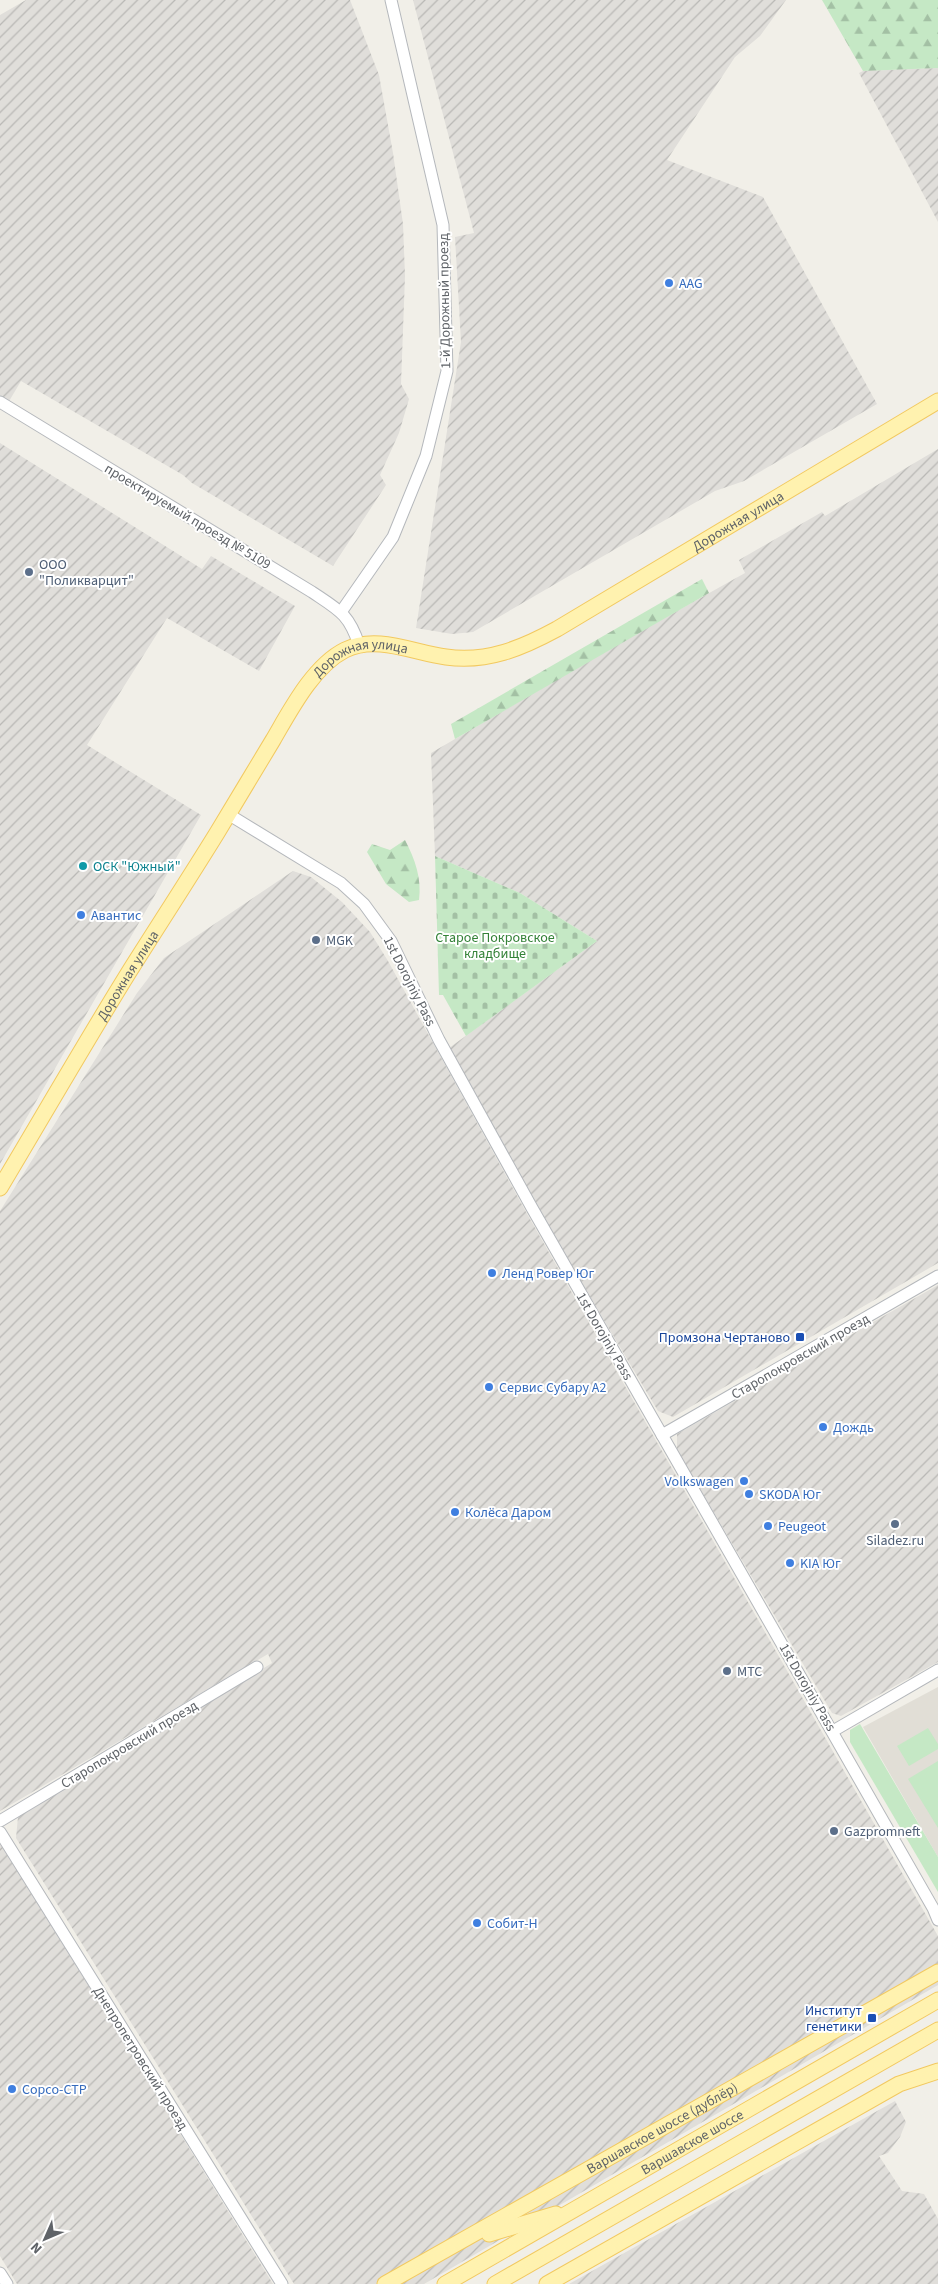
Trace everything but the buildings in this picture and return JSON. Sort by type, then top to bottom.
[{"type":"main road","name":"Дорожная улица","points":[[0,1188],[128,974],[293,707],[316,675],[331,659],[346,650],[375,644],[391,645],[447,658],[497,656],[525,646],[571,621],[938,401]]},
{"type":"main road","name":"Варшавское шоссе (дублёр)","points":[[385,2284],[938,1972]]},
{"type":"main road","name":"Варшавское шоссе","points":[[445,2284],[938,2000]]},
{"type":"main road","name":"Варшавское шоссе","points":[[495,2284],[938,2030]]},
{"type":"main road","points":[[547,2284],[899,2084],[938,2072]]},
{"type":"main road","points":[[462,2242],[581,2206]]},
{"type":"street","name":"1-й Дорожный проезд","points":[[340,612],[394,537],[426,456],[447,371],[443,225],[390,0]]},
{"type":"street","name":"проектируемый проезд № 5109","points":[[0,402],[312,592],[340,612],[353,626],[359,646]]},
{"type":"street","name":"1st Dorojniy Pass","points":[[228,814],[341,883],[364,904],[381,924],[405,966],[439,1040],[532,1208],[936,1910],[938,1920]]},
{"type":"street","name":"Старопокровский проезд","points":[[662,1435],[938,1276]]},
{"type":"street","name":"Старопокровский проезд","points":[[0,1821],[258,1666]]},
{"type":"street","points":[[833,1731],[938,1670]]},
{"type":"street","name":"Днепропетровский проезд","points":[[0,1832],[282,2284]]},
{"type":"street","points":[[921,1982],[938,1968]]},
{"type":"street","points":[[0,2273],[7,2284]]},
{"type":"shaded area","points":[[26,0],[350,0],[379,75],[393,153],[403,224],[405,276],[401,384],[409,399],[399,433],[380,475],[386,485],[333,566],[192,483],[183,475],[21,381],[8,403],[0,398],[0,15]]},
{"type":"shaded area","points":[[413,0],[786,0],[760,36],[735,57],[667,160],[763,197],[877,404],[744,481],[715,491],[473,632],[452,634],[416,628],[461,342],[455,237],[474,233]]},
{"type":"shaded area","points":[[938,68],[938,222],[859,73],[863,71]]},
{"type":"shaded area","points":[[0,443],[202,569],[211,556],[295,606],[259,671],[167,618],[87,745],[201,815],[0,1164]]},
{"type":"shaded area","points":[[938,449],[938,1263],[673,1417],[658,1411],[536,1206],[449,1048],[597,941],[520,893],[435,856],[431,753],[611,648],[745,573],[739,560],[822,512],[825,516]]},
{"type":"shaded area","points":[[293,871],[311,877],[342,902],[370,932],[388,961],[526,1212],[938,1936],[938,1985],[424,2284],[294,2284],[16,1838],[18,1817],[272,1663],[268,1654],[0,1811],[0,1211],[137,993],[164,958]]},
{"type":"shaded area","points":[[938,1285],[938,1662],[841,1716],[832,1713],[677,1450],[677,1434]]},
{"type":"shaded area","points":[[938,1687],[938,1857],[863,1727]]},
{"type":"shaded area","points":[[0,1842],[273,2284],[17,2284],[0,2256]]},
{"type":"shaded area","points":[[895,2101],[906,2122],[900,2137],[888,2153],[879,2156],[902,2191],[924,2194],[938,2219],[938,2284],[569,2284]]},
{"type":"green space","points":[[822,0],[938,0],[938,68],[863,71]]},
{"type":"green space","points":[[702,579],[709,593],[455,739],[451,724]]},
{"type":"green space","points":[[405,840],[415,862],[420,892],[419,900],[409,902],[386,884],[367,852],[372,844],[390,850]]},
{"type":"green space","name":"Старое Покровское кладбище","points":[[435,856],[520,893],[597,941],[466,1036],[443,995],[439,995]]},
{"type":"green space","points":[[860,1724],[938,1857],[938,1892],[850,1742],[850,1730]]},
{"type":"green space","points":[[928,1728],[938,1744],[938,1749],[909,1766],[897,1746]]},
{"type":"green space","points":[[938,1761],[938,1828],[908,1779]]},
{"type":"place","name":"AAG","points":[[669,283]]},
{"type":"place","name":"ООО \"Поликварцит\"","points":[[29,572]]},
{"type":"place","name":"ОСК \"Южный\"","points":[[83,866]]},
{"type":"place","name":"Авантис","points":[[81,915]]},
{"type":"place","name":"MGK","points":[[316,940]]},
{"type":"place","name":"Ленд Ровер Юг","points":[[492,1273]]},
{"type":"place","name":"Промзона Чертаново","points":[[800,1337]]},
{"type":"place","name":"Сервис Субару А2","points":[[489,1387]]},
{"type":"place","name":"Дождь","points":[[823,1427]]},
{"type":"place","name":"Volkswagen","points":[[744,1481]]},
{"type":"place","name":"SKODA Юг","points":[[749,1494]]},
{"type":"place","name":"Колёса Даром","points":[[455,1512]]},
{"type":"place","name":"Siladez.ru","points":[[895,1524]]},
{"type":"place","name":"Peugeot","points":[[768,1526]]},
{"type":"place","name":"KIA Юг","points":[[790,1563]]},
{"type":"place","name":"МТС","points":[[727,1671]]},
{"type":"place","name":"Gazpromneft","points":[[834,1831]]},
{"type":"place","name":"Собит-Н","points":[[477,1923]]},
{"type":"place","name":"Институт генетики","points":[[872,2018]]},
{"type":"place","name":"Сорсо-СТР","points":[[12,2089]]}]
